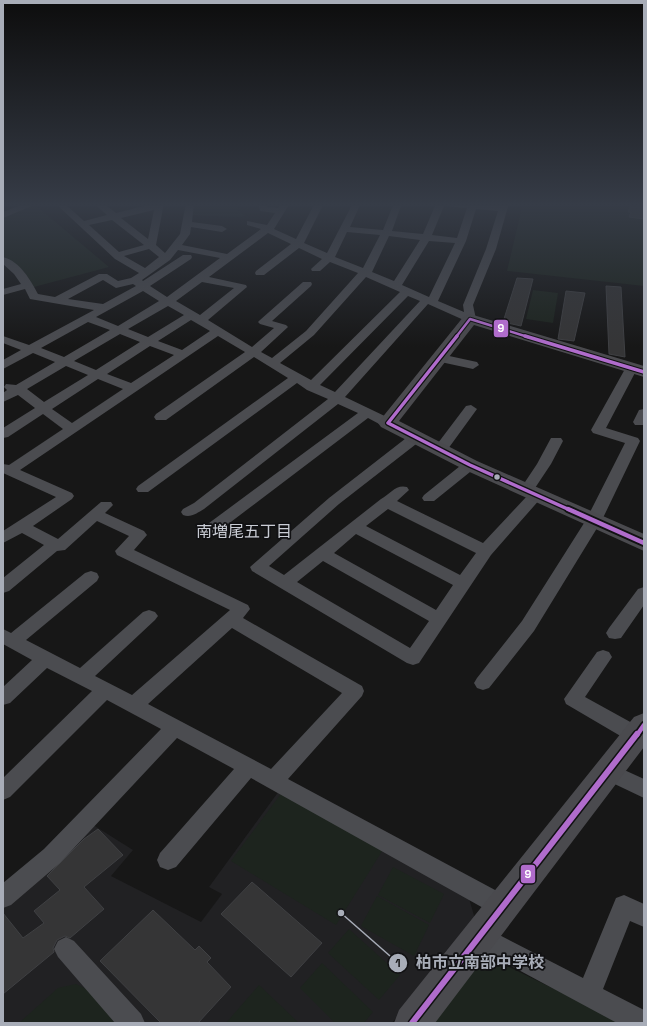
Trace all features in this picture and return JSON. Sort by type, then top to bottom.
[{"type":"street","points":[[112,251],[145,272]]},
{"type":"street","points":[[117,255],[130,251]]},
{"type":"street","points":[[157,251],[166,258]]},
{"type":"street","points":[[138,283],[145,272],[166,258],[172,251]]},
{"type":"street","points":[[194,251],[228,258]]},
{"type":"street","points":[[3,398],[167,301],[237,251]]},
{"type":"street","points":[[260,273],[288,251]]},
{"type":"street","points":[[314,251],[366,272],[470,319],[638,371],[598,430],[633,441],[594,520],[528,626],[483,683]]},
{"type":"street","points":[[316,269],[329,258],[333,251]]},
{"type":"street","points":[[271,364],[289,353],[335,307],[366,272],[377,251]]},
{"type":"street","points":[[311,387],[401,289],[420,251]]},
{"type":"street","points":[[188,512],[198,506],[336,399],[429,301],[456,251]]},
{"type":"street","points":[[388,423],[470,319],[468,305],[490,251]]},
{"type":"street","points":[[3,365],[105,308],[138,283],[187,257]]},
{"type":"street","points":[[3,260],[17,271],[29,285],[34,297],[105,308]]},
{"type":"street","points":[[58,300],[103,276],[116,285],[138,283],[216,332],[311,387],[388,423],[470,465],[644,543]]},
{"type":"street","points":[[3,434],[149,341],[195,318],[242,287],[200,278]]},
{"type":"street","points":[[161,416],[252,352],[282,327],[264,322],[307,284]]},
{"type":"street","points":[[3,292],[29,285]]},
{"type":"street","points":[[87,318],[183,354]]},
{"type":"street","points":[[6,469],[216,332]]},
{"type":"street","points":[[3,339],[65,361],[132,388]]},
{"type":"street","points":[[440,358],[473,366]]},
{"type":"street","points":[[143,489],[296,378]]},
{"type":"street","points":[[3,386],[18,389],[71,428]]},
{"type":"street","points":[[440,450],[471,409]]},
{"type":"street","points":[[210,530],[366,413]]},
{"type":"street","points":[[415,438],[334,501],[258,566],[413,658],[462,583],[485,551],[531,493],[556,440]]},
{"type":"street","points":[[429,498],[470,465]]},
{"type":"street","points":[[3,538],[14,526],[67,496],[6,469]]},
{"type":"street","points":[[286,583],[402,490]]},
{"type":"street","points":[[386,502],[485,551]]},
{"type":"street","points":[[14,526],[59,546],[101,510],[139,535],[123,551],[242,609],[134,705]]},
{"type":"street","points":[[356,526],[462,583]]},
{"type":"street","points":[[3,587],[55,544]]},
{"type":"street","points":[[322,553],[439,619]]},
{"type":"street","points":[[91,577],[8,639],[175,727],[502,906]]},
{"type":"street","points":[[616,633],[644,592]]},
{"type":"street","points":[[82,677],[149,616]]},
{"type":"street","points":[[231,619],[355,691],[273,781]]},
{"type":"street","points":[[412,1023],[480,937],[502,906],[609,772],[640,730],[573,699],[603,657]]},
{"type":"street","points":[[3,698],[46,658]]},
{"type":"street","points":[[3,791],[105,690]]},
{"type":"street","points":[[3,896],[52,856],[175,727]]},
{"type":"street","points":[[168,860],[248,767]]},
{"type":"street","points":[[609,772],[644,789]]},
{"type":"street","points":[[589,994],[624,906],[644,916]]},
{"type":"street","points":[[480,937],[643,1023]]},
{"type":"street","points":[[66,949],[132,1023]]},
{"type":"shaded area","points":[[3,251],[90,251],[109,267],[34,287],[17,266],[3,256]]},
{"type":"shaded area","points":[[512,251],[644,251],[644,286],[507,271]]},
{"type":"shaded area","points":[[533,290],[558,293],[553,323],[526,319]]},
{"type":"shaded area","points":[[279,791],[468,895],[475,919],[392,1023],[3,1023],[3,907],[90,823],[133,850],[111,876],[201,922],[222,894],[209,887]]},
{"type":"shaded area","points":[[283,791],[384,848],[336,925],[231,861]]},
{"type":"shaded area","points":[[393,867],[444,894],[430,923],[378,895]]},
{"type":"shaded area","points":[[377,896],[429,925],[414,956],[361,926]]},
{"type":"shaded area","points":[[349,929],[400,975],[379,1000],[328,953]]},
{"type":"shaded area","points":[[482,954],[618,1020],[622,1023],[433,1023]]},
{"type":"shaded area","points":[[322,963],[373,1012],[364,1023],[335,1023],[300,988]]},
{"type":"shaded area","points":[[76,984],[88,990],[115,1023],[19,1023],[58,988]]},
{"type":"shaded area","points":[[259,985],[299,1023],[226,1023]]},
{"type":"building","points":[[517,278],[533,279],[521,326],[503,322]]},
{"type":"building","points":[[606,286],[621,287],[625,357],[609,354]]},
{"type":"building","points":[[566,291],[585,293],[574,341],[558,339]]},
{"type":"building","points":[[98,829],[123,855],[84,887],[104,909],[70,938],[65,936],[57,940],[53,948],[54,952],[3,994],[3,913],[23,938],[44,923],[34,911],[60,890],[47,876],[84,839]]},
{"type":"building","points":[[252,882],[322,943],[291,977],[221,914]]},
{"type":"building","points":[[153,910],[195,950],[199,946],[211,958],[207,962],[231,987],[198,1023],[161,1023],[100,961]]},
{"type":"transit line","name":"9","points":[[644,372],[470,319],[388,423],[470,465],[644,543]]},
{"type":"transit line","name":"9","points":[[412,1023],[644,725]]},
{"type":"place","name":"柏市立南部中学校","points":[[341,913]]},
{"type":"district","name":"南増尾五丁目","points":[[244,531]]}]
